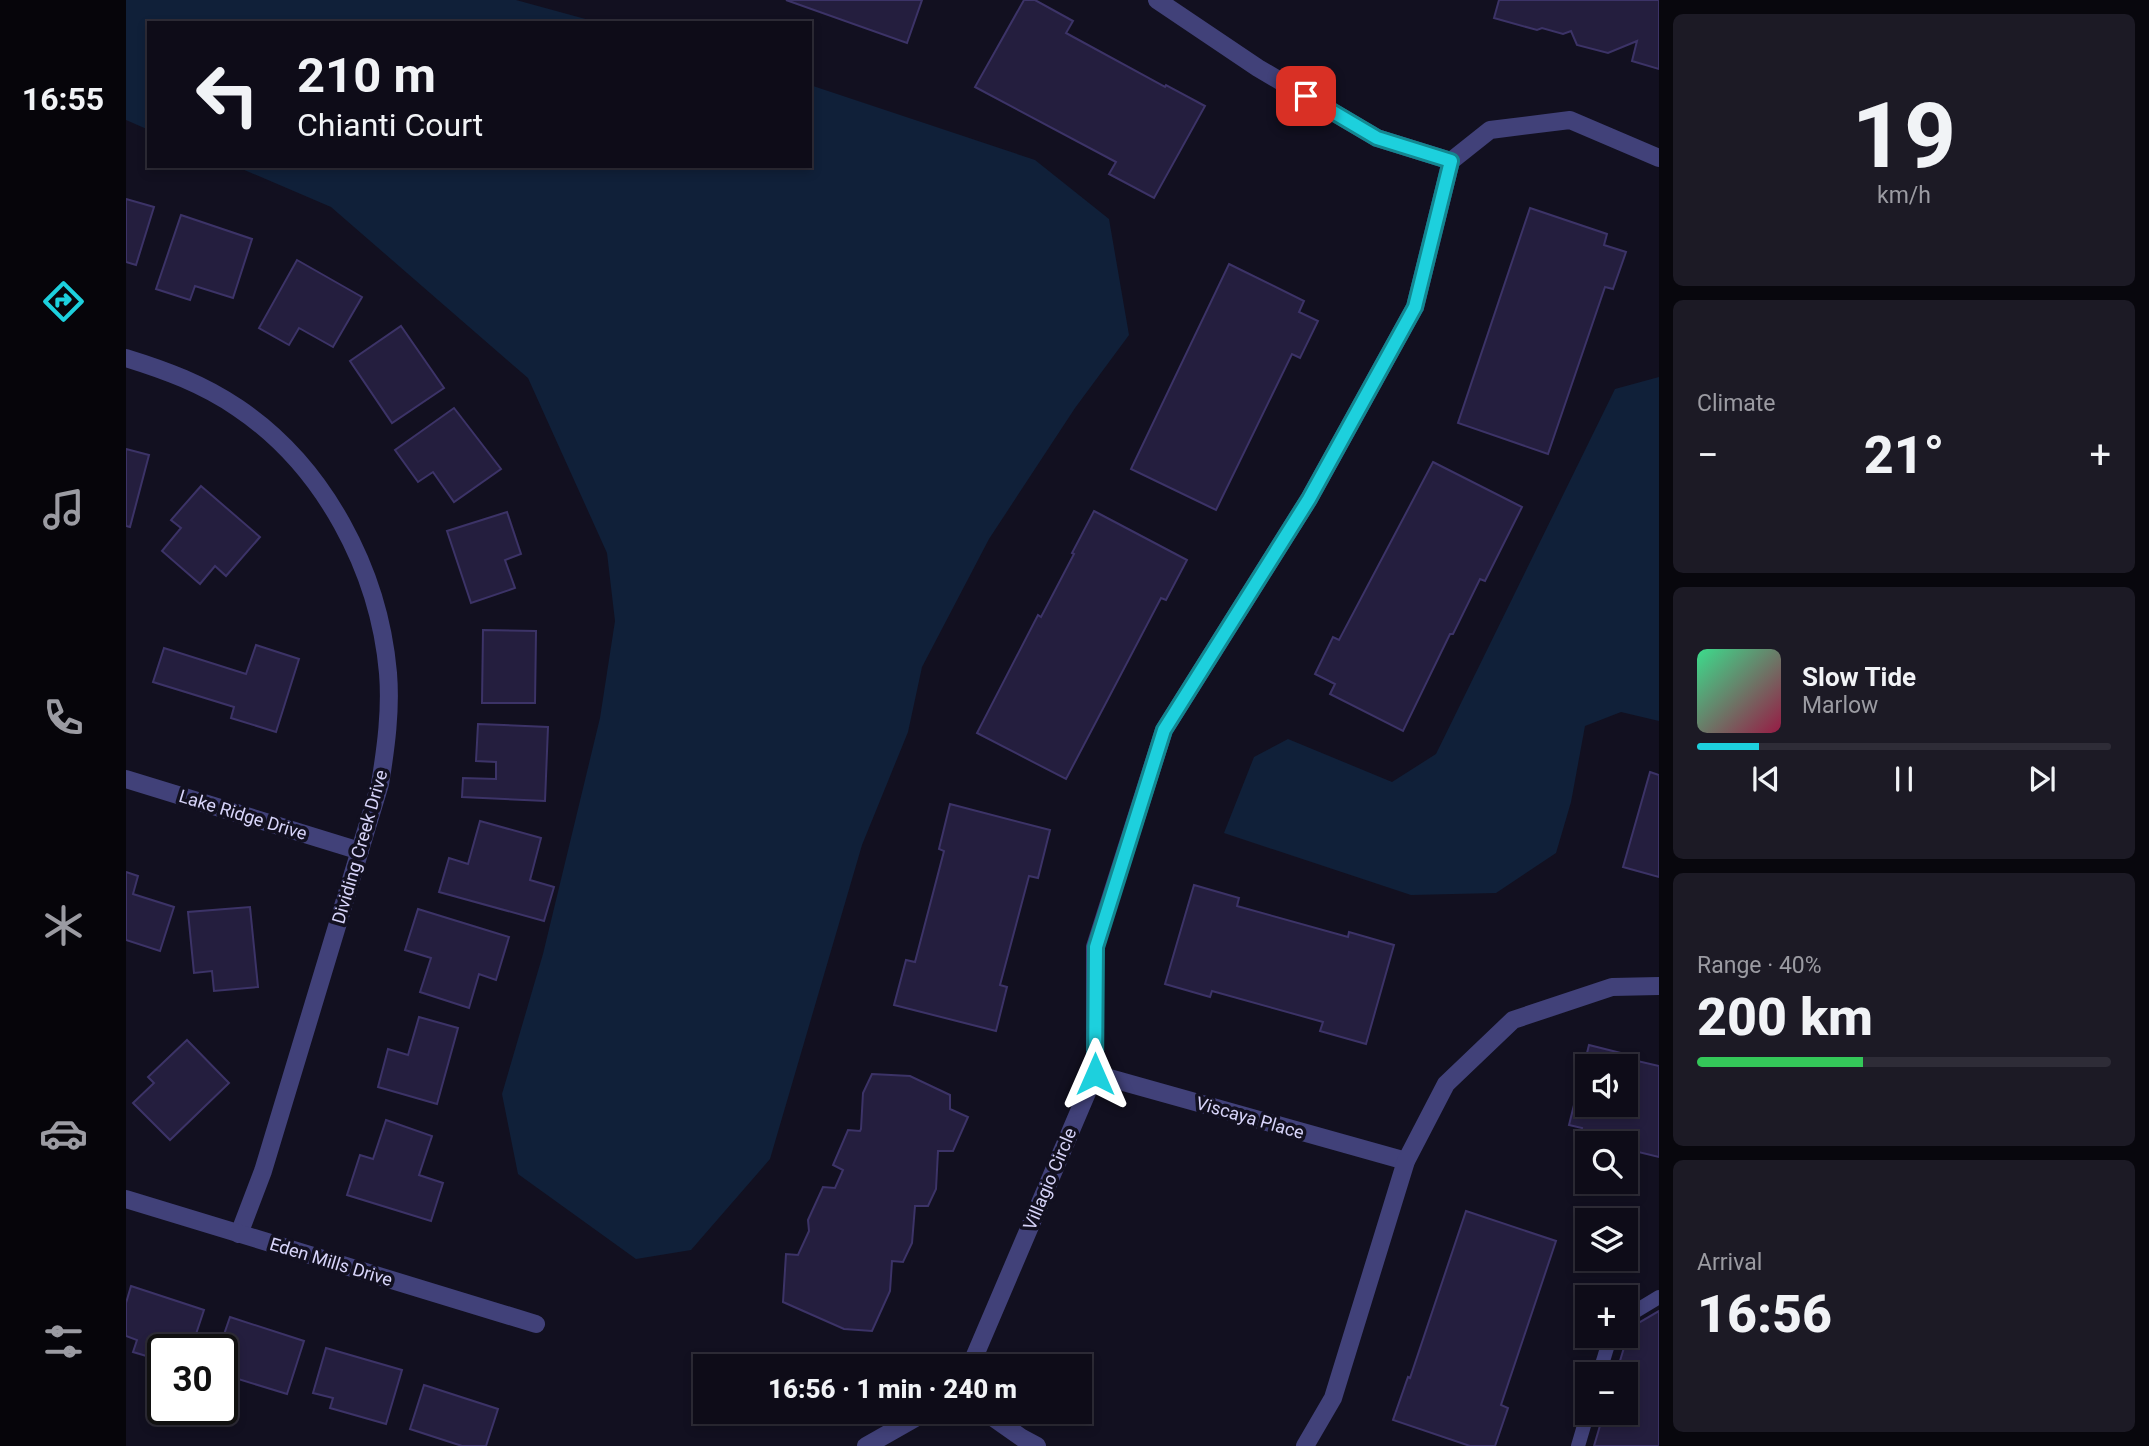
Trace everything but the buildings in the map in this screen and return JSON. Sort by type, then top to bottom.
[{"type":"street","points":[[1157,0],[1258,68],[1377,138],[1451,161],[1490,130],[1570,120],[1659,158]]},
{"type":"street","name":"Villagio Circle","points":[[976,1354],[1095,1074],[1096,947],[1164,730],[1309,499],[1415,307],[1451,161]]},
{"type":"street","name":"Dividing Creek Drive","points":[[126,358],[198,384],[238,408],[261,425],[302,465],[341,522],[354,548],[378,612],[388,675],[388,733],[380,784],[263,1171],[239,1234]]},
{"type":"street","name":"Lake Ridge Drive","points":[[126,779],[360,851]]},
{"type":"street","points":[[1305,1446],[1334,1398],[1406,1161],[1446,1084],[1513,1020],[1612,986],[1659,986]]},
{"type":"street","name":"Viscaya Place","points":[[1095,1074],[1406,1161]]},
{"type":"street","name":"Eden Mills Drive","points":[[126,1199],[537,1324]]},
{"type":"street","points":[[866,1446],[905,1424]]},
{"type":"street","points":[[1002,1424],[1037,1446]]},
{"type":"lane","points":[[1638,1310],[1659,1297]]},
{"type":"lane","points":[[1578,1446],[1584,1425]]},
{"type":"water","points":[[126,0],[516,0],[593,21],[147,21],[147,129],[126,120]]},
{"type":"water","points":[[812,86],[1035,160],[1109,219],[1129,335],[1075,408],[989,539],[922,667],[908,732],[862,845],[770,1159],[691,1250],[636,1259],[518,1174],[502,1094],[543,954],[600,718],[615,621],[607,553],[528,378],[331,207],[240,168],[812,168]]},
{"type":"water","points":[[1659,377],[1659,721],[1621,712],[1585,726],[1571,802],[1556,853],[1496,893],[1411,895],[1224,833],[1254,757],[1288,739],[1392,782],[1436,754],[1615,389]]},
{"type":"route","points":[[1095,1074],[1096,947],[1164,730],[1309,499],[1415,307],[1451,161],[1377,138],[1306,96]]}]
